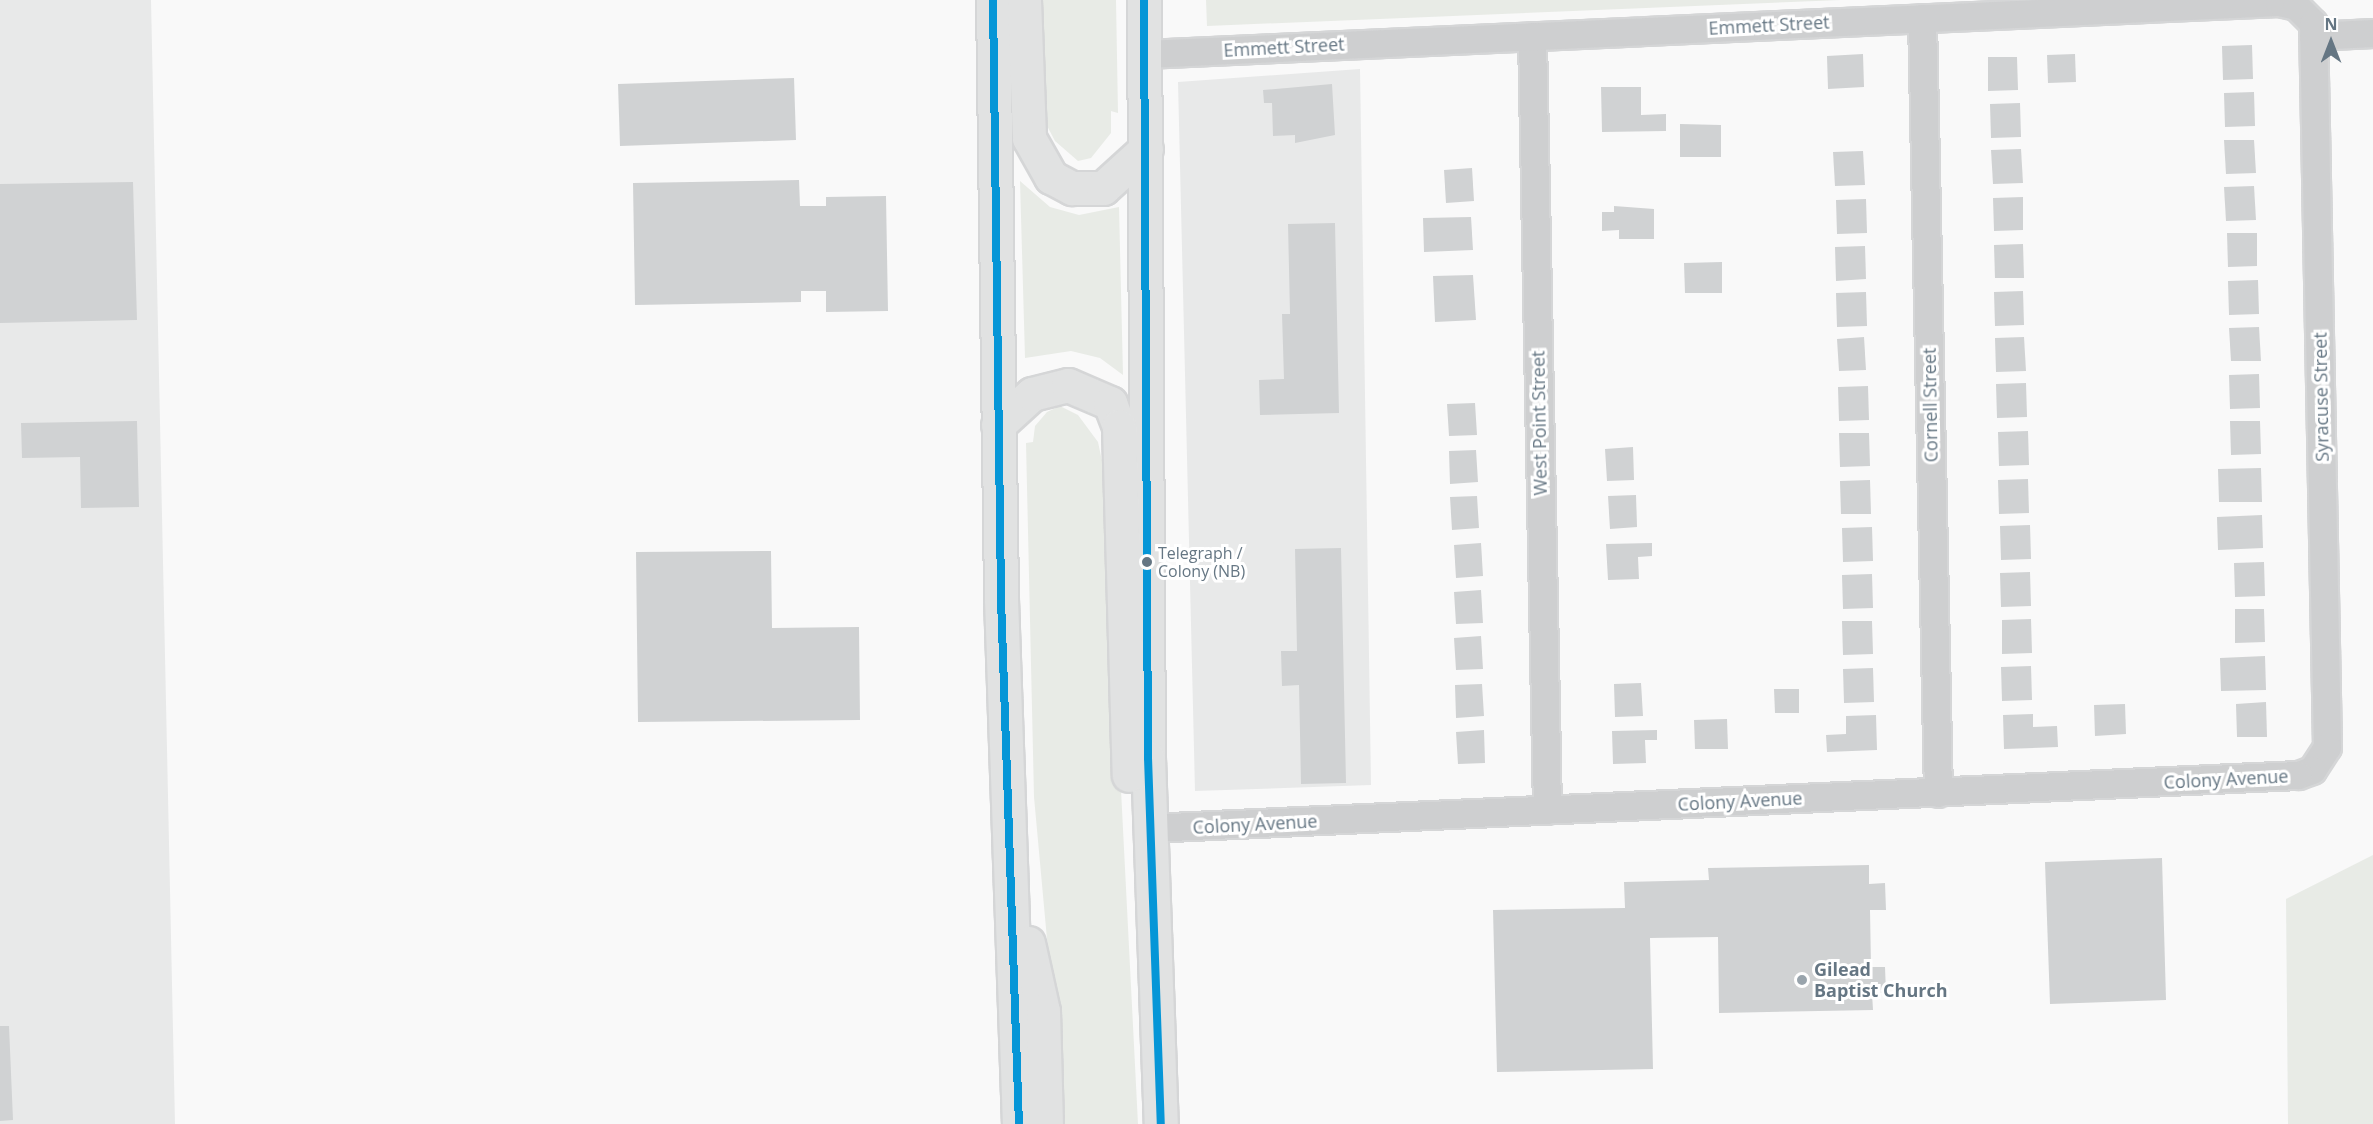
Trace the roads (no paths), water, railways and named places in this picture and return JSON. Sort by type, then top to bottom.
[{"type":"main road","points":[[993,0],[998,425],[1019,1124]]},
{"type":"main road","points":[[1024,0],[1029,138],[1051,177],[1072,188],[1103,188],[1146,150]]},
{"type":"main road","points":[[1144,0],[1150,828],[1161,1124]]},
{"type":"main road","points":[[998,425],[1032,394],[1068,385],[1091,390],[1110,403],[1119,426],[1125,761],[1152,870]]},
{"type":"main road","points":[[1013,874],[1043,1011],[1047,1124]]},
{"type":"street","name":"Emmett Street","points":[[1145,54],[2279,2],[2308,15],[2313,36]]},
{"type":"street","name":"Cornell Street","points":[[1922,18],[1938,793]]},
{"type":"street","points":[[2313,36],[2373,33]]},
{"type":"street","name":"West Point Street","points":[[1532,36],[1547,810]]},
{"type":"street","name":"Syracuse Street","points":[[2313,36],[2324,757]]},
{"type":"street","name":"Colony Avenue","points":[[1150,828],[2298,775],[2324,757]]},
{"type":"place","name":"Telegraph / Colony (NB)","points":[[1147,562]]},
{"type":"place","name":"Gilead Baptist Church","points":[[1802,980]]}]
